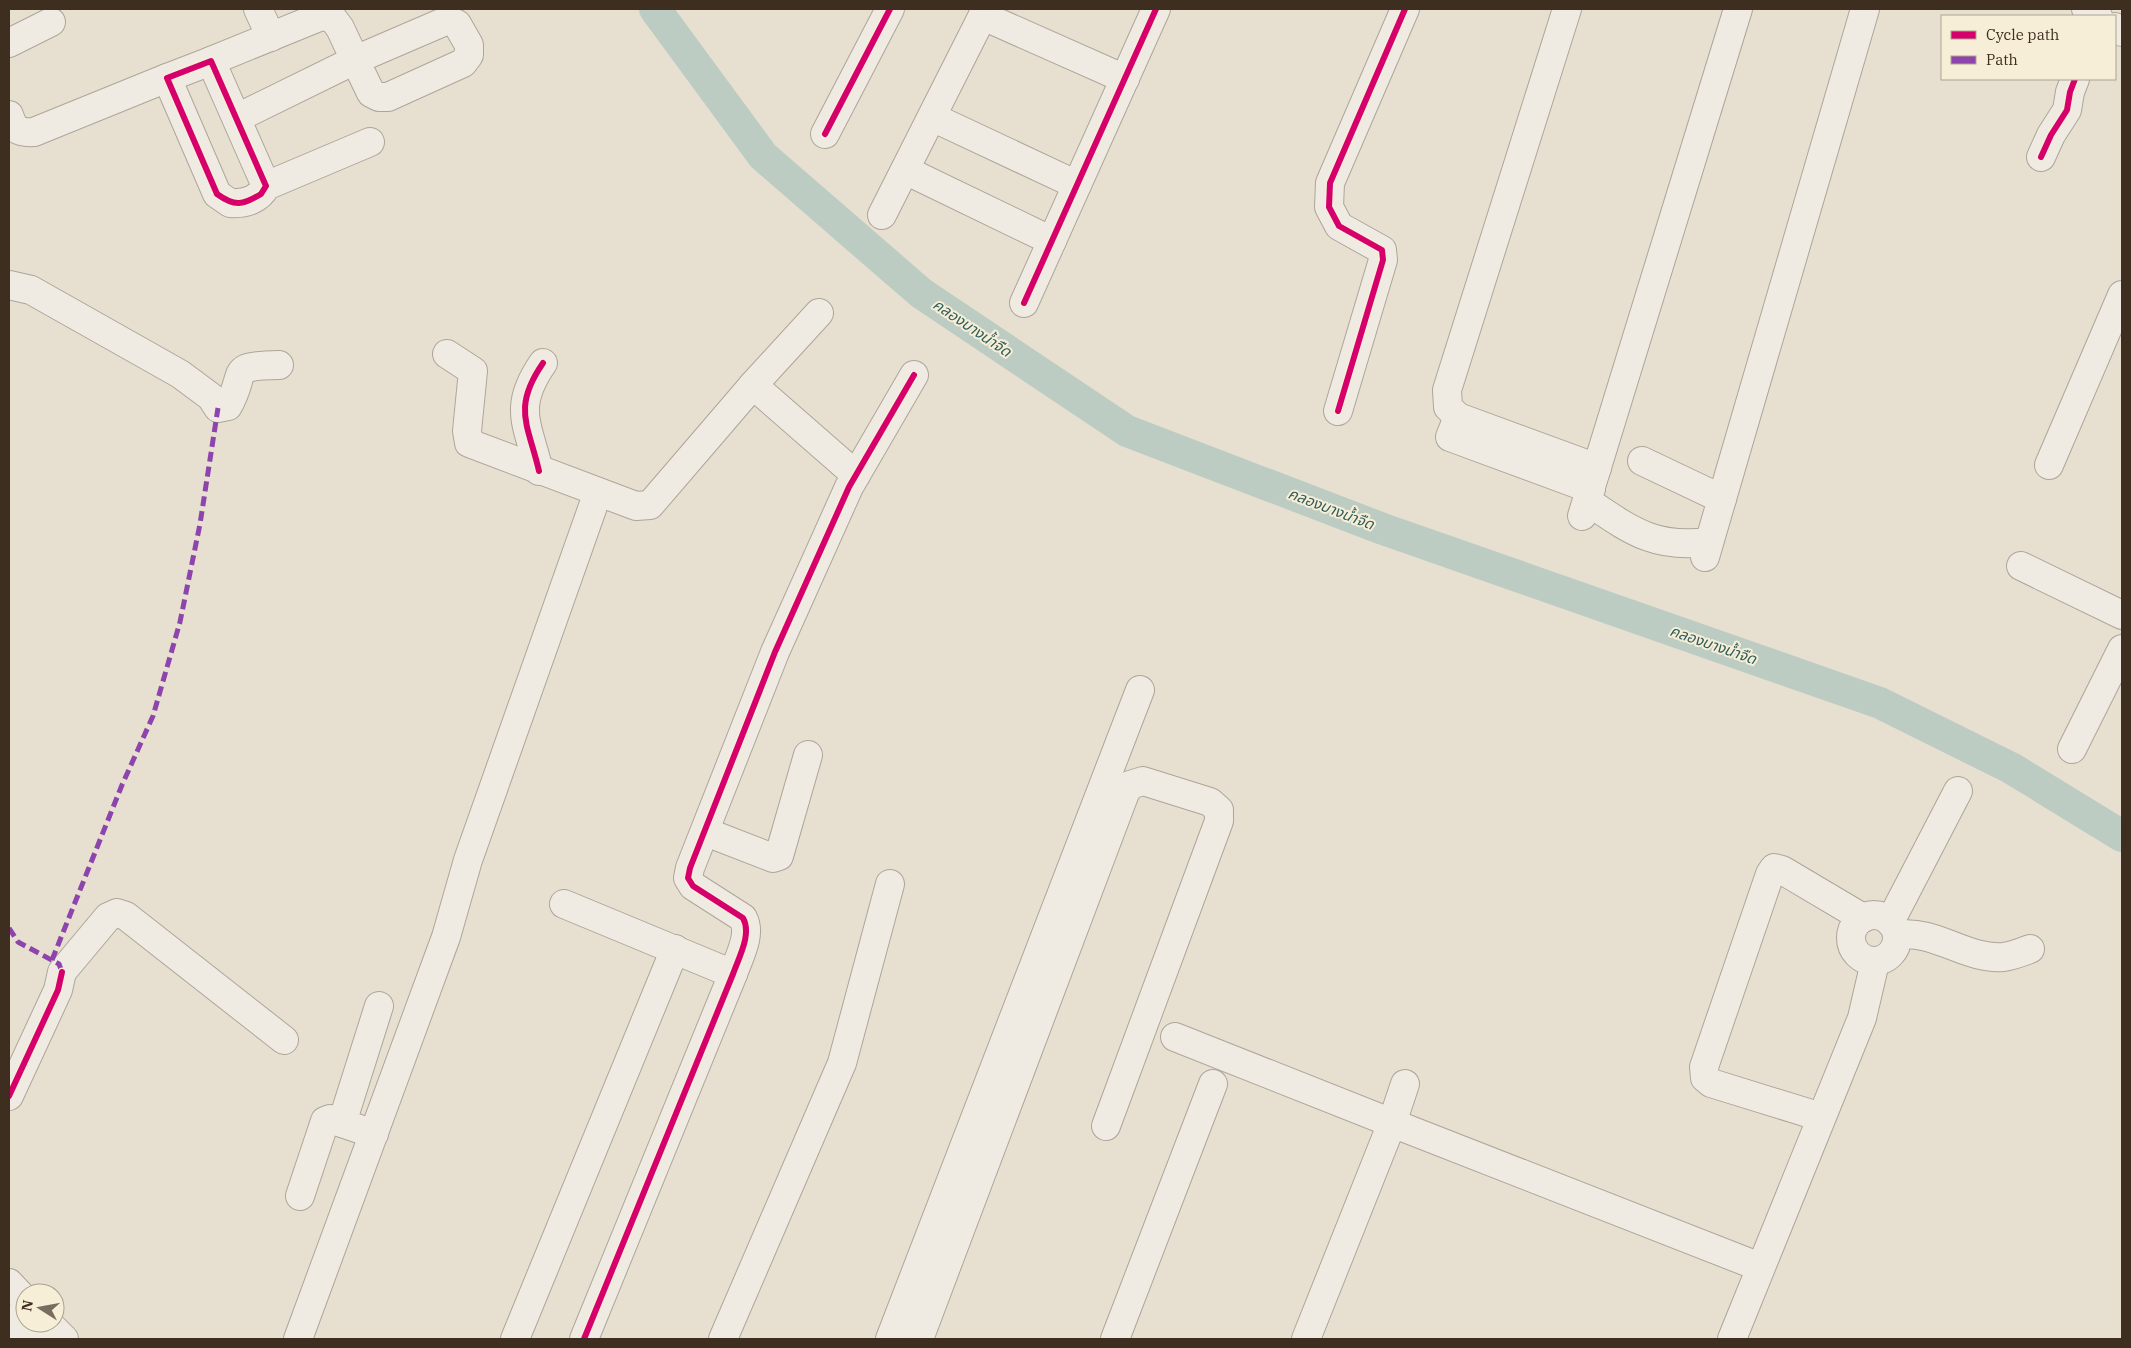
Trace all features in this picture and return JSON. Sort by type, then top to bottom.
[{"type":"street","points":[[258,9],[271,37]]},
{"type":"street","points":[[824,134],[890,9]]},
{"type":"street","points":[[1024,303],[1156,9]]},
{"type":"street","points":[[1338,410],[1383,260],[1382,250],[1339,226],[1329,207],[1330,183],[1405,9]]},
{"type":"street","points":[[1567,9],[1447,390],[1448,406],[1458,417],[1450,437],[1589,493],[1635,533],[1670,543],[1707,550],[1865,9]]},
{"type":"street","points":[[1589,493],[1738,9]]},
{"type":"street","points":[[882,215],[984,12],[1125,79]]},
{"type":"street","points":[[9,115],[14,128],[22,133],[34,132],[319,17],[331,16],[340,28],[355,60],[237,118]]},
{"type":"street","points":[[9,43],[51,22]]},
{"type":"street","points":[[211,61],[266,186]]},
{"type":"street","points":[[167,78],[217,194],[230,203],[240,204],[262,194],[266,186],[370,142]]},
{"type":"street","points":[[2041,157],[2051,135],[2067,110],[2075,80]]},
{"type":"street","points":[[932,117],[1077,185]]},
{"type":"street","points":[[905,170],[1052,241]]},
{"type":"street","points":[[9,285],[32,290],[180,374],[212,398],[218,408],[228,406],[242,371],[249,366],[278,365]]},
{"type":"street","points":[[2048,465],[2122,295]]},
{"type":"street","points":[[446,354],[473,371],[467,431],[469,443],[636,506],[650,504],[753,385],[819,313]]},
{"type":"street","points":[[539,470],[525,425],[524,407],[532,379],[544,364]]},
{"type":"street","points":[[584,1339],[734,974],[748,926],[743,918],[693,886],[688,878],[775,652],[856,475],[914,375]]},
{"type":"street","points":[[753,385],[856,475]]},
{"type":"street","points":[[1642,461],[1722,500]]},
{"type":"street","points":[[298,1339],[446,937],[468,860],[524,695],[598,492]]},
{"type":"street","points":[[2022,566],[2122,615]]},
{"type":"street","points":[[2072,749],[2122,648]]},
{"type":"street","points":[[890,1339],[1140,690]]},
{"type":"street","points":[[706,832],[773,858],[779,856],[808,755]]},
{"type":"street","points":[[919,1339],[1125,793],[1130,785],[1142,781],[1210,802],[1219,810],[1219,821],[1106,1126]]},
{"type":"street","points":[[1958,791],[1894,928],[1897,942],[1889,956],[1875,962],[1868,961],[1856,954],[1851,941],[1853,928],[1863,918],[1877,915],[1894,928],[1906,933],[1929,937],[1978,955],[2004,957],[2030,949]]},
{"type":"street","points":[[1820,1117],[1711,1083],[1705,1078],[1704,1067],[1774,868],[1782,870],[1863,918]]},
{"type":"street","points":[[723,1339],[842,1064],[890,884]]},
{"type":"street","points":[[564,904],[675,948],[734,974]]},
{"type":"street","points":[[9,1096],[58,990],[62,972],[108,917],[118,913],[126,916],[284,1040]]},
{"type":"street","points":[[515,1339],[675,948]]},
{"type":"street","points":[[1732,1339],[1820,1117],[1862,1018],[1875,962]]},
{"type":"street","points":[[342,1123],[379,1006]]},
{"type":"street","points":[[1175,1037],[1760,1266]]},
{"type":"street","points":[[1116,1339],[1213,1084]]},
{"type":"street","points":[[1306,1339],[1392,1123],[1405,1084]]},
{"type":"street","points":[[300,1196],[325,1121],[330,1119],[374,1134]]},
{"type":"street","points":[[311,1339],[360,1201]]},
{"type":"street","points":[[9,1319],[33,1339]]},
{"type":"waterway","name":"คลองบางน้ำจืด","points":[[655,9],[763,156],[921,293],[1127,431],[1383,529],[1880,703],[2011,768],[2122,836]]},
{"type":"marked path","points":[[52,960],[122,785],[153,716],[180,622],[200,524],[218,408]]},
{"type":"marked path","points":[[9,928],[18,942],[59,964],[62,972]]},
{"type":"cycle path","points":[[825,134],[890,9]]},
{"type":"cycle path","points":[[1024,303],[1156,9]]},
{"type":"cycle path","points":[[1338,411],[1383,260],[1382,250],[1339,226],[1329,207],[1330,183],[1405,9]]},
{"type":"cycle path","points":[[211,61],[266,186],[261,194],[244,202],[234,203],[217,194],[167,78],[211,61]]},
{"type":"cycle path","points":[[2041,157],[2051,135],[2067,110],[2070,92],[2075,80]]},
{"type":"cycle path","points":[[539,471],[527,428],[525,405],[533,379],[543,363]]},
{"type":"cycle path","points":[[584,1339],[733,974],[745,938],[746,931],[743,918],[693,886],[688,878],[690,868],[775,652],[849,487],[914,375]]},
{"type":"cycle path","points":[[9,1096],[58,990],[62,972]]}]
